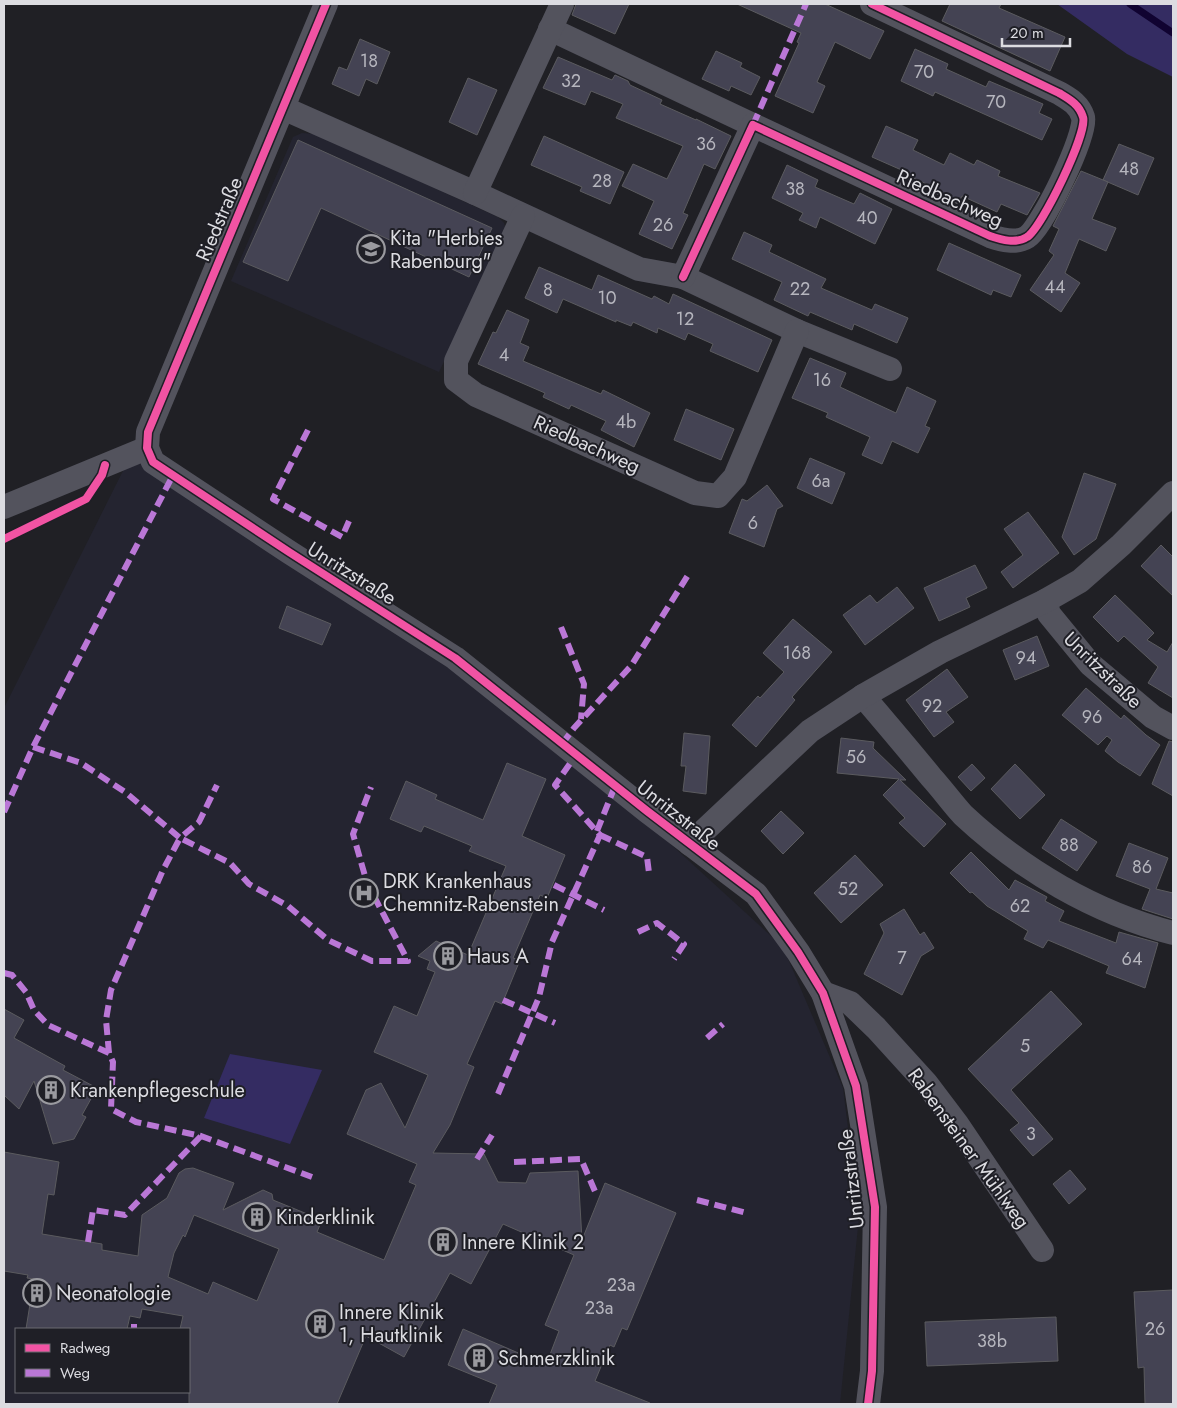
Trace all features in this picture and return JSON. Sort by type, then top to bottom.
[{"type":"street","name":"Riedstraße","points":[[148,448],[148,432],[326,4]]},
{"type":"street","points":[[475,193],[562,4]]},
{"type":"street","name":"Riedbachweg","points":[[550,29],[990,236],[1008,242],[1026,238],[1039,225],[1047,211],[1079,141],[1084,118],[1077,104],[1059,93],[872,4]]},
{"type":"street","points":[[283,108],[475,193],[639,269],[683,277],[797,331],[890,369]]},
{"type":"street","points":[[683,277],[753,125]]},
{"type":"street","name":"Riedbachweg","points":[[523,216],[456,361],[456,380],[476,395],[695,492],[718,496],[735,477],[797,331]]},
{"type":"street","points":[[4,507],[148,448]]},
{"type":"street","name":"Unritzstraße","points":[[148,448],[153,462],[455,658],[756,894],[798,952],[823,993],[856,1086],[875,1207],[872,1371],[868,1404]]},
{"type":"street","name":"Unritzstraße","points":[[690,844],[810,731],[863,696],[940,652],[1045,601],[1080,581],[1121,545],[1168,508]]},
{"type":"street","name":"Unritzstraße","points":[[1045,601],[1049,614],[1090,664],[1153,717],[1173,728]]},
{"type":"street","points":[[863,696],[963,814],[1007,850],[1054,883],[1102,908],[1173,933]]},
{"type":"street","name":"Rabensteiner Mühlweg","points":[[823,993],[850,1003],[876,1028],[926,1083],[957,1124],[1042,1250]]},
{"type":"shaded area","points":[[1057,4],[1173,4],[1173,77],[1127,54]]},
{"type":"shaded area","name":"Kita \"Herbies Rabenburg\"","points":[[302,133],[316,134],[498,217],[504,223],[506,230],[439,372],[231,281],[293,137]]},
{"type":"shaded area","name":"DRK Krankenhaus Chemnitz-Rabenstein","points":[[130,457],[439,659],[665,839],[783,947],[843,1088],[859,1217],[840,1404],[4,1404],[4,708]]},
{"type":"shaded area","points":[[230,1054],[322,1070],[290,1144],[204,1118]]},
{"type":"building","points":[[576,4],[629,4],[615,34],[572,15]]},
{"type":"building","points":[[737,4],[825,4],[884,31],[870,59],[835,42],[817,82],[825,86],[813,113],[775,96],[799,43],[797,42],[801,33]]},
{"type":"building","points":[[950,4],[1001,4],[999,8],[1065,37],[1050,71],[942,21]]},
{"type":"building","points":[[360,39],[390,52],[377,84],[366,79],[359,96],[332,84],[339,67],[347,70]]},
{"type":"building","points":[[915,49],[948,64],[946,69],[986,87],[989,81],[1043,104],[1039,113],[1052,119],[1042,140],[935,92],[933,96],[901,81]]},
{"type":"building","points":[[716,51],[742,63],[740,67],[760,77],[751,95],[731,86],[729,91],[702,79]]},
{"type":"building","points":[[558,57],[612,80],[615,75],[628,81],[630,85],[662,100],[660,104],[731,136],[715,169],[704,164],[683,213],[688,215],[672,249],[639,234],[654,201],[622,186],[633,164],[667,179],[683,146],[616,118],[623,104],[591,91],[585,105],[543,88]]},
{"type":"building","points":[[468,78],[497,90],[477,135],[449,122]]},
{"type":"building","points":[[886,126],[918,140],[913,150],[944,165],[950,153],[974,165],[977,160],[1000,171],[998,176],[1040,193],[1027,215],[1001,204],[997,212],[962,196],[958,204],[931,191],[933,187],[905,174],[906,172],[872,157]]},
{"type":"building","points":[[544,136],[624,172],[610,204],[580,191],[582,187],[531,165]]},
{"type":"building","points":[[298,140],[492,228],[469,277],[321,208],[288,281],[243,262]]},
{"type":"building","points":[[1119,144],[1154,158],[1138,195],[1103,180]]},
{"type":"building","points":[[787,165],[818,180],[815,187],[854,204],[860,193],[892,209],[875,244],[820,217],[816,228],[799,220],[803,213],[772,198]]},
{"type":"building","points":[[1081,171],[1108,182],[1092,219],[1116,228],[1106,251],[1079,239],[1065,273],[1080,283],[1061,312],[1030,290],[1054,255],[1049,251],[1059,229],[1053,226]]},
{"type":"building","points":[[744,232],[772,245],[769,252],[826,279],[821,288],[872,310],[875,304],[908,318],[897,343],[854,324],[852,330],[810,312],[808,316],[774,300],[782,282],[732,259]]},
{"type":"building","points":[[949,243],[1021,275],[1011,297],[993,290],[991,295],[937,270]]},
{"type":"building","points":[[539,267],[592,290],[598,275],[652,299],[654,296],[669,304],[673,294],[772,340],[758,372],[710,351],[713,344],[688,333],[685,340],[658,328],[657,333],[633,322],[631,326],[616,320],[616,322],[563,299],[557,313],[525,298]]},
{"type":"building","points":[[507,310],[529,320],[520,343],[529,347],[523,361],[601,394],[603,390],[650,413],[634,447],[601,430],[606,421],[571,405],[569,409],[543,397],[545,393],[478,364],[493,332],[496,333]]},
{"type":"building","points":[[810,358],[846,373],[840,387],[896,413],[907,387],[936,401],[925,426],[930,428],[918,453],[892,441],[882,464],[862,455],[870,437],[826,417],[828,413],[792,398]]},
{"type":"building","points":[[686,409],[734,429],[721,460],[674,440]]},
{"type":"building","points":[[810,458],[845,473],[832,504],[797,488]]},
{"type":"building","points":[[1084,473],[1116,484],[1096,539],[1074,555],[1062,537]]},
{"type":"building","points":[[767,485],[783,506],[777,509],[764,547],[729,533],[742,499],[747,501]]},
{"type":"building","points":[[1028,512],[1059,553],[1013,588],[1001,572],[1023,555],[1004,529]]},
{"type":"building","points":[[1161,545],[1173,557],[1173,596],[1141,566]]},
{"type":"building","points":[[975,565],[987,588],[966,598],[970,607],[939,621],[924,588]]},
{"type":"building","points":[[897,587],[914,608],[865,645],[843,615],[870,595],[877,603]]},
{"type":"building","points":[[1115,595],[1154,633],[1147,640],[1167,652],[1173,642],[1173,698],[1148,683],[1158,667],[1124,636],[1118,642],[1093,617]]},
{"type":"building","points":[[287,606],[331,624],[322,645],[279,628]]},
{"type":"building","points":[[793,619],[832,652],[792,697],[795,700],[756,747],[732,725],[758,696],[760,698],[784,672],[763,653]]},
{"type":"building","points":[[1037,636],[1049,666],[1015,680],[1003,650]]},
{"type":"building","points":[[947,669],[968,697],[946,712],[954,722],[934,737],[906,700]]},
{"type":"building","points":[[1086,688],[1121,719],[1124,715],[1160,745],[1140,776],[1105,751],[1112,740],[1107,736],[1098,745],[1062,715]]},
{"type":"building","points":[[684,733],[710,736],[706,794],[683,791],[686,766],[681,766]]},
{"type":"building","points":[[841,738],[874,742],[873,748],[906,780],[900,780],[946,824],[924,847],[899,823],[905,818],[883,795],[899,779],[837,773]]},
{"type":"building","points":[[1169,741],[1173,742],[1173,796],[1152,784]]},
{"type":"building","points":[[507,763],[546,779],[522,836],[565,855],[547,898],[540,895],[513,958],[520,960],[502,1004],[495,1001],[467,1064],[474,1067],[450,1125],[433,1153],[484,1154],[498,1182],[526,1183],[530,1173],[578,1171],[582,1240],[605,1183],[676,1213],[627,1330],[622,1328],[614,1347],[610,1345],[595,1381],[650,1404],[489,1404],[497,1385],[448,1365],[463,1329],[546,1365],[559,1331],[545,1325],[574,1255],[503,1224],[471,1284],[450,1273],[404,1357],[366,1336],[337,1404],[189,1404],[190,1328],[180,1328],[183,1316],[142,1309],[140,1318],[130,1316],[127,1328],[26,1328],[34,1279],[27,1278],[28,1275],[4,1271],[4,1152],[59,1162],[54,1195],[48,1194],[42,1234],[102,1244],[102,1250],[138,1256],[142,1215],[167,1198],[179,1173],[185,1169],[193,1168],[234,1183],[223,1210],[263,1190],[272,1194],[273,1200],[322,1220],[317,1232],[384,1260],[416,1185],[409,1182],[417,1164],[347,1134],[366,1090],[381,1083],[405,1128],[428,1075],[374,1052],[394,1006],[417,1016],[435,972],[427,969],[430,961],[418,956],[436,941],[468,955],[506,866],[469,851],[472,846],[424,826],[421,832],[390,819],[406,781],[437,795],[435,799],[483,820]],"holes":[[[194,1215],[279,1249],[257,1301],[213,1282],[208,1294],[168,1277],[174,1253],[183,1235],[185,1237]]]},
{"type":"building","points":[[972,764],[985,778],[971,791],[958,777]]},
{"type":"building","points":[[1015,764],[1045,795],[1020,819],[991,789]]},
{"type":"building","points":[[781,811],[804,833],[783,854],[761,831]]},
{"type":"building","points":[[1061,819],[1097,842],[1077,871],[1042,848]]},
{"type":"building","points":[[1129,843],[1168,858],[1156,889],[1173,893],[1173,919],[1142,909],[1150,889],[1116,876]]},
{"type":"building","points":[[971,852],[1009,890],[1015,880],[1047,897],[1045,901],[1064,911],[1059,921],[1116,943],[1119,932],[1158,943],[1145,988],[1106,973],[1109,966],[1048,940],[1043,948],[1024,939],[1028,931],[987,906],[972,892],[970,893],[950,873]]},
{"type":"building","points":[[855,855],[883,885],[841,923],[814,893]]},
{"type":"building","points":[[904,909],[920,935],[924,932],[934,948],[921,956],[902,995],[864,974],[884,933],[880,924]]},
{"type":"building","points":[[1051,991],[1082,1024],[1011,1090],[1053,1139],[1033,1156],[1010,1130],[1019,1123],[968,1069]]},
{"type":"building","name":"Krankenpflegeschule","points":[[4,1009],[24,1020],[14,1038],[65,1066],[63,1070],[97,1088],[82,1115],[86,1117],[74,1139],[53,1144],[34,1081],[19,1109],[4,1095]]},
{"type":"building","points":[[1070,1170],[1086,1189],[1069,1204],[1053,1184]]},
{"type":"building","points":[[1173,1290],[1173,1404],[1145,1404],[1144,1367],[1138,1368],[1134,1292]]},
{"type":"building","points":[[1056,1317],[1058,1361],[927,1366],[925,1322]]},
{"type":"waterway","points":[[1130,4],[1173,33]]},
{"type":"marked path","points":[[753,125],[806,4]]},
{"type":"marked path","points":[[308,430],[273,499],[342,537],[349,521]]},
{"type":"marked path","points":[[4,812],[33,747],[173,475]]},
{"type":"marked path","points":[[562,744],[574,728],[631,666],[690,572]]},
{"type":"marked path","points":[[561,627],[584,684],[581,719]]},
{"type":"marked path","points":[[33,747],[81,763],[125,792],[180,838],[199,822],[217,785]]},
{"type":"marked path","points":[[498,1094],[539,997],[552,942],[600,835],[555,785],[576,755]]},
{"type":"marked path","points":[[597,831],[615,786]]},
{"type":"marked path","points":[[109,1053],[106,1020],[111,990],[163,870],[180,838],[230,863],[249,884],[288,906],[328,940],[372,961],[408,961],[367,883],[353,834],[371,787]]},
{"type":"marked path","points":[[600,835],[647,857],[649,873]]},
{"type":"marked path","points":[[554,885],[604,910]]},
{"type":"marked path","points":[[638,932],[657,923],[684,944],[674,959]]},
{"type":"marked path","points":[[4,973],[12,975],[26,992],[34,1010],[48,1025],[109,1053],[113,1062],[111,1109],[136,1122],[201,1136],[312,1177]]},
{"type":"marked path","points":[[503,1000],[555,1023]]},
{"type":"marked path","points":[[707,1038],[723,1024]]},
{"type":"marked path","points":[[477,1159],[492,1135]]},
{"type":"marked path","points":[[88,1242],[93,1210],[125,1215],[201,1136]]},
{"type":"marked path","points":[[514,1162],[581,1159],[597,1196]]},
{"type":"marked path","points":[[697,1200],[747,1213]]},
{"type":"cycle path","points":[[326,4],[148,432],[147,448],[153,462],[455,658],[647,811],[756,894],[798,952],[823,993],[856,1086],[875,1207],[872,1371],[868,1404]]},
{"type":"cycle path","points":[[683,277],[753,125],[990,236],[1014,241],[1027,237],[1034,230],[1053,199],[1078,141],[1083,126],[1083,117],[1079,109],[1073,102],[1059,93],[872,4]]},
{"type":"cycle path","points":[[4,539],[86,499],[102,475],[105,465]]},
{"type":"place","name":"Kita \"Herbies Rabenburg\"","points":[[371,249]]},
{"type":"place","name":"DRK Krankenhaus Chemnitz-Rabenstein","points":[[364,893]]},
{"type":"place","name":"Haus A","points":[[448,956]]},
{"type":"place","name":"Krankenpflegeschule","points":[[51,1090]]},
{"type":"place","name":"Kinderklinik","points":[[257,1217]]},
{"type":"place","name":"Innere Klinik 2","points":[[443,1242]]},
{"type":"place","name":"Neonatologie","points":[[37,1293]]},
{"type":"place","name":"Innere Klinik 1, Hautklinik","points":[[320,1324]]},
{"type":"place","name":"Schmerzklinik","points":[[479,1358]]}]
